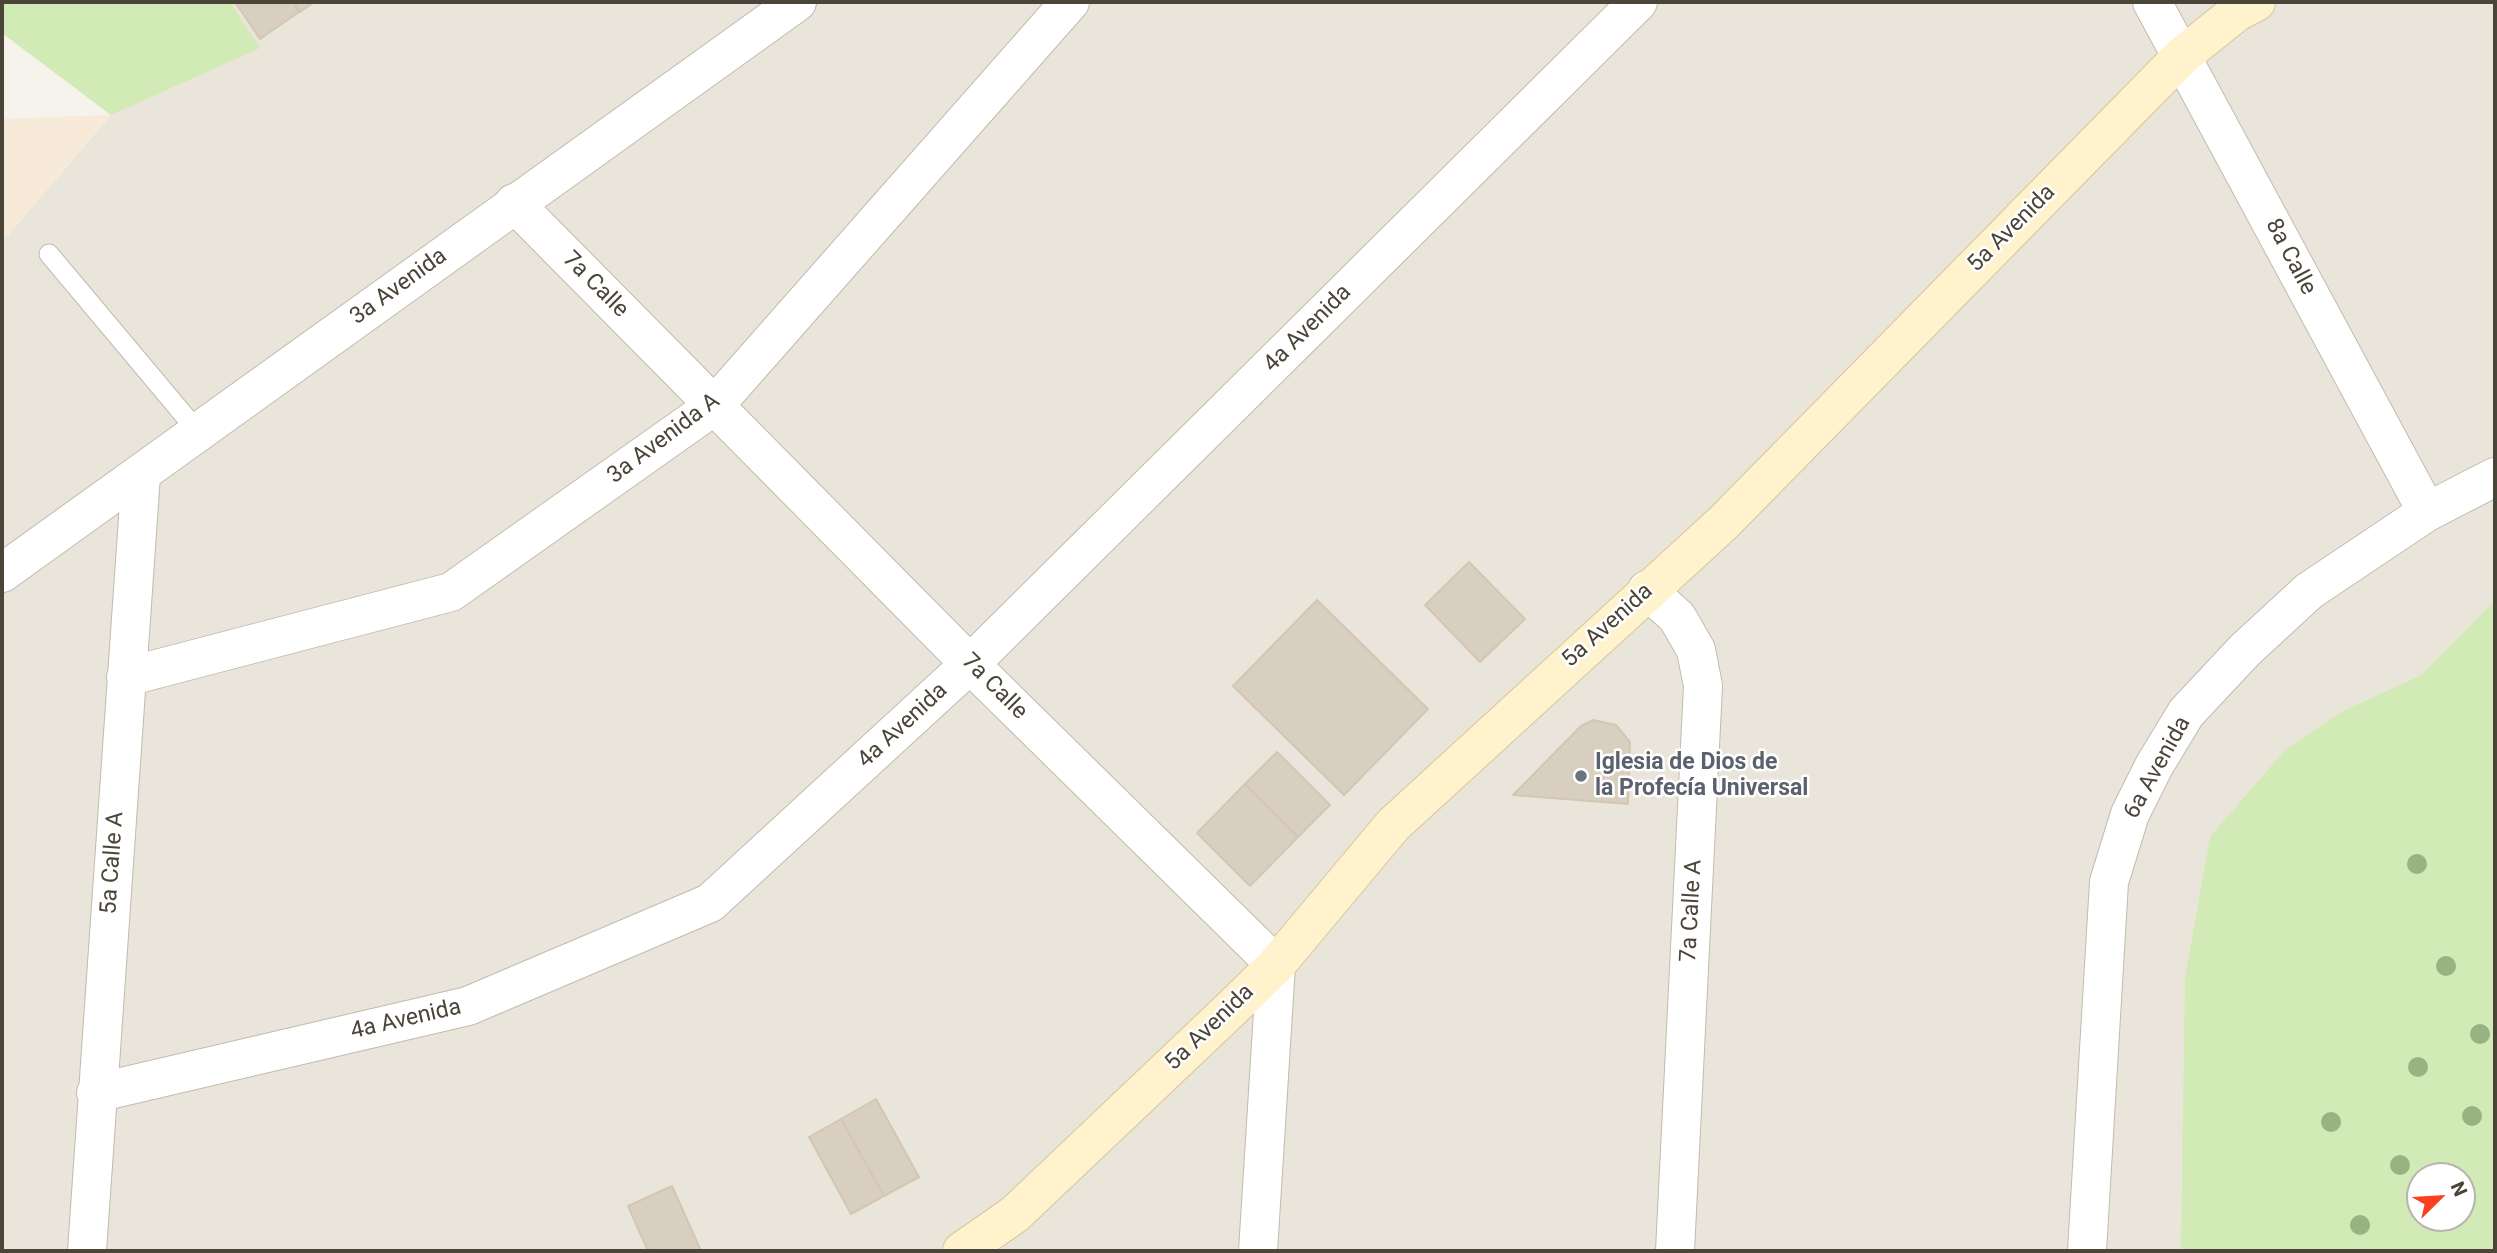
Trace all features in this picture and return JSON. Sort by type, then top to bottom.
[{"type":"main road","name":"5a Avenida","points":[[962,1251],[1015,1214],[1276,965],[1393,825],[1723,523],[2182,56],[2237,12],[2256,2]]},
{"type":"street","name":"3a Avenida","points":[[2,573],[141,475],[513,203],[797,2]]},
{"type":"street","name":"3a Avenida A","points":[[127,677],[451,592],[714,406],[1070,2]]},
{"type":"street","name":"4a Avenida","points":[[96,1093],[468,1006],[710,903],[971,664],[1638,2]]},
{"type":"street","name":"8a Calle","points":[[2152,2],[2427,512]]},
{"type":"street","name":"7a Calle","points":[[513,203],[971,664],[1276,965]]},
{"type":"street","name":"5a Calle A","points":[[87,1251],[141,475]]},
{"type":"street","name":"6a Avenida","points":[[2087,1251],[2106,909],[2109,882],[2130,814],[2186,713],[2245,650],[2309,591],[2427,512],[2495,477]]},
{"type":"street","name":"7a Calle A","points":[[1647,590],[1676,617],[1696,650],[1703,686],[1675,1251]]},
{"type":"street","points":[[1258,1251],[1276,965]]},
{"type":"lane","points":[[49,254],[198,433]]},
{"type":"shaded area","points":[[2,2],[2495,2],[2495,600],[2421,675],[2343,711],[2183,1216],[2181,1251],[2,1251],[2,242],[111,115],[2,33]]},
{"type":"shaded area","points":[[111,115],[2,242],[2,119]]},
{"type":"green space","points":[[2,2],[230,2],[260,48],[111,115],[2,33]]},
{"type":"green space","points":[[2495,600],[2495,1251],[2181,1251],[2185,978],[2210,837],[2285,750],[2343,711],[2421,675]]},
{"type":"building","points":[[235,2],[292,2],[299,12],[260,39]]},
{"type":"building","points":[[293,2],[314,2],[300,12]]},
{"type":"building","points":[[1469,562],[1525,619],[1480,662],[1425,605]]},
{"type":"building","points":[[1317,600],[1428,709],[1344,795],[1233,686]]},
{"type":"building","name":"Iglesia de Dios de la Profecía Universal","points":[[1593,720],[1616,725],[1630,742],[1628,804],[1513,795],[1581,726]]},
{"type":"building","points":[[1277,752],[1330,805],[1298,837],[1245,784]]},
{"type":"building","points":[[1245,784],[1298,837],[1250,886],[1197,833]]},
{"type":"building","points":[[876,1099],[919,1177],[884,1196],[841,1119]]},
{"type":"building","points":[[841,1119],[884,1196],[851,1214],[809,1137]]},
{"type":"building","points":[[672,1186],[701,1251],[648,1251],[628,1206]]},
{"type":"place","name":"Iglesia de Dios de la Profecía Universal","points":[[1581,776]]}]
